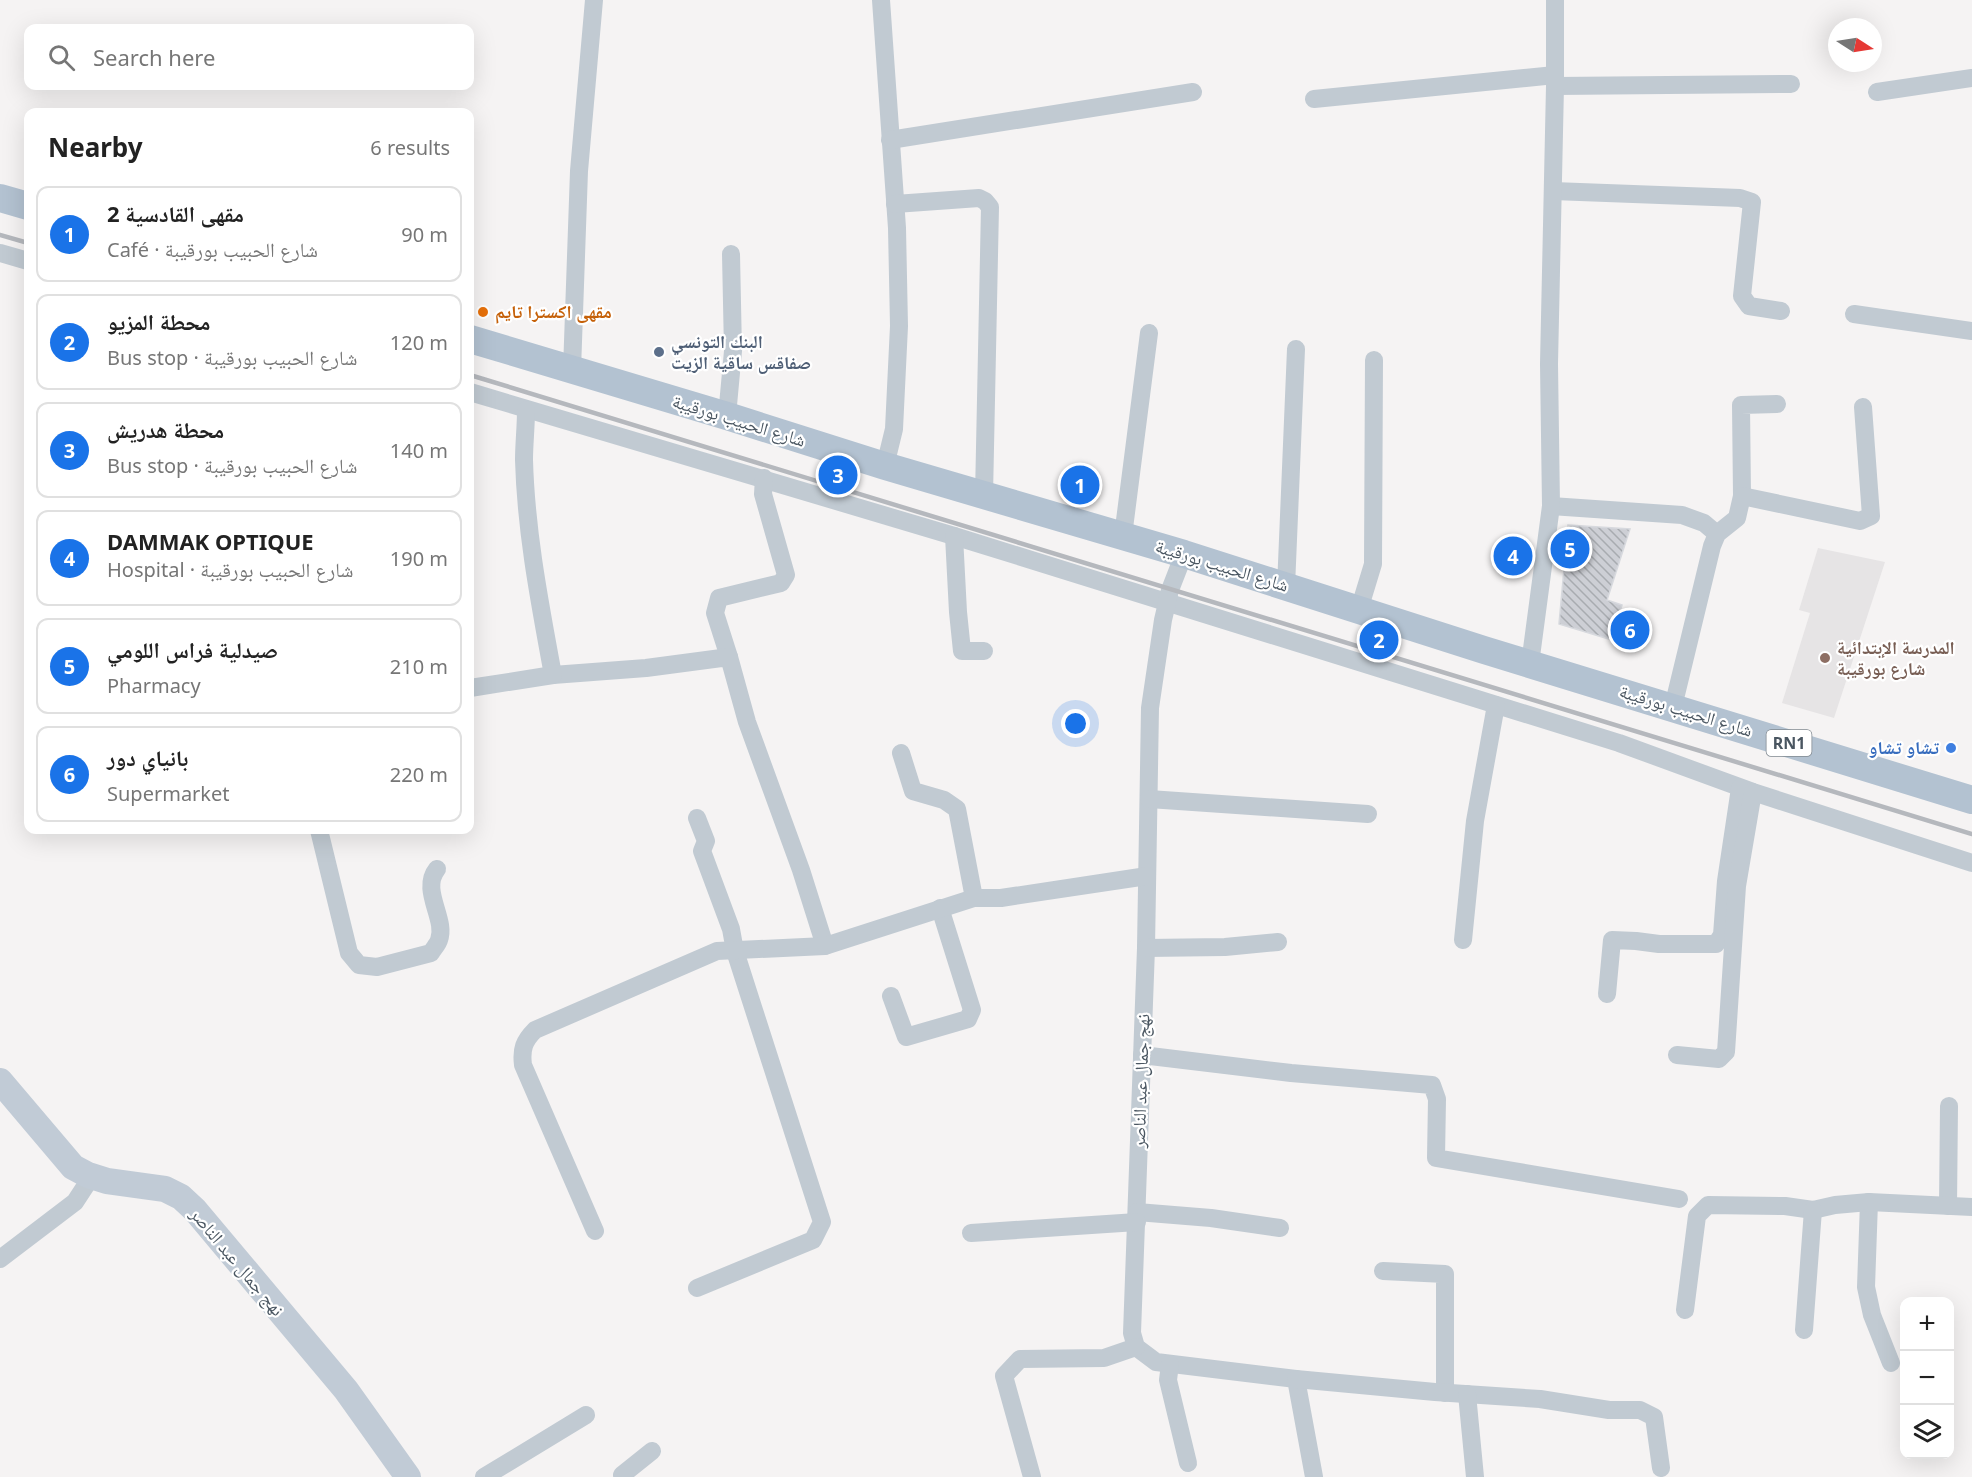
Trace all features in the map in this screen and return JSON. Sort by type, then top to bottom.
[{"type":"main road","points":[[0,198],[24,205]]},
{"type":"main road","name":"شارع الحبيب بورقيبة","points":[[474,340],[984,496],[1184,554],[1530,664],[1972,800]]},
{"type":"street","points":[[572,370],[579,171],[594,0]]},
{"type":"street","points":[[881,0],[895,204],[899,326],[894,429],[885,466]]},
{"type":"street","points":[[1530,664],[1551,506],[1549,364],[1555,0]]},
{"type":"street","points":[[1877,92],[1972,78]]},
{"type":"street","points":[[1314,99],[1555,80],[1791,84]]},
{"type":"street","points":[[890,140],[1193,92]]},
{"type":"street","points":[[1553,191],[1740,198],[1752,202],[1742,296],[1749,306],[1781,311]]},
{"type":"street","points":[[895,204],[979,198],[990,207],[984,496]]},
{"type":"street","points":[[0,253],[24,260]]},
{"type":"street","points":[[727,416],[733,351],[731,254]]},
{"type":"street","points":[[1854,314],[1972,331]]},
{"type":"street","points":[[1123,536],[1149,333]]},
{"type":"street","points":[[1286,586],[1296,349]]},
{"type":"street","points":[[1359,610],[1373,564],[1374,360]]},
{"type":"street","points":[[474,393],[954,536],[1619,743],[1746,790],[1972,863]]},
{"type":"street","points":[[1673,707],[1712,546],[1718,534],[1737,518],[1743,496],[1741,405],[1777,404]]},
{"type":"street","points":[[1743,496],[1860,521],[1871,516],[1863,407]]},
{"type":"street","points":[[526,410],[524,459],[527,507],[553,675]]},
{"type":"street","points":[[764,478],[762,494],[786,575],[781,583],[719,598],[715,613],[747,722],[798,860],[825,946]]},
{"type":"street","points":[[1551,506],[1682,515],[1704,523],[1718,534]]},
{"type":"street","points":[[954,536],[962,651],[984,651]]},
{"type":"street","name":"نهج جمال عبد الناصر","points":[[1136,1347],[1132,1333],[1146,948],[1150,708],[1167,602],[1184,554]]},
{"type":"street","points":[[474,687],[553,675],[646,668],[729,657]]},
{"type":"street","points":[[1463,940],[1475,821],[1496,705]]},
{"type":"street","points":[[901,753],[913,791],[945,800],[957,809],[974,898]]},
{"type":"street","points":[[1607,994],[1612,940],[1636,940],[1659,944],[1716,944],[1722,935],[1726,881],[1746,790]]},
{"type":"street","points":[[1677,1055],[1719,1059],[1726,1052],[1746,790]]},
{"type":"street","points":[[1149,799],[1368,814]]},
{"type":"street","points":[[697,818],[706,842],[702,851],[731,929],[735,951],[822,1222],[813,1240],[697,1288]]},
{"type":"street","points":[[320,834],[349,953],[359,965],[377,967],[431,952],[440,940],[431,890],[436,869]]},
{"type":"street","points":[[595,1231],[523,1065],[522,1053],[525,1040],[535,1030],[717,951],[825,946],[974,898],[1001,898],[1148,876]]},
{"type":"street","points":[[891,996],[906,1036],[968,1019],[972,1010],[940,908]]},
{"type":"street","points":[[1146,948],[1226,947],[1278,942]]},
{"type":"street","points":[[1142,1055],[1281,1072],[1432,1086],[1437,1100],[1436,1158],[1678,1199]]},
{"type":"street","name":"نهج جمال عبد الناصر","points":[[2,1087],[73,1167],[107,1181],[165,1189],[181,1197],[195,1210],[346,1390],[408,1477]]},
{"type":"street","points":[[1948,1206],[1949,1106]]},
{"type":"street","points":[[0,1259],[75,1202],[92,1176]]},
{"type":"street","points":[[1869,1202],[1866,1287],[1872,1315],[1891,1363]]},
{"type":"street","points":[[1685,1310],[1697,1216],[1708,1205],[1785,1206],[1813,1210],[1835,1205],[1869,1202],[1972,1208]]},
{"type":"street","points":[[1804,1330],[1813,1210]]},
{"type":"street","points":[[971,1233],[1137,1217],[1211,1218],[1280,1228]]},
{"type":"street","points":[[1383,1271],[1445,1274],[1445,1393]]},
{"type":"street","points":[[1032,1477],[1004,1376],[1020,1359],[1104,1358],[1136,1347],[1155,1362],[1170,1364],[1296,1379],[1540,1399],[1609,1410],[1640,1410],[1654,1416],[1660,1468]]},
{"type":"street","points":[[1170,1364],[1168,1380],[1188,1463]]},
{"type":"street","points":[[1296,1379],[1314,1477]]},
{"type":"street","points":[[1467,1394],[1475,1477]]},
{"type":"street","points":[[484,1477],[586,1415]]},
{"type":"street","points":[[623,1477],[622,1475],[652,1451]]},
{"type":"shaded area","name":"المدرسة الإبتدائية شارع بورقيبة","points":[[1818,548],[1885,562],[1834,718],[1782,703],[1810,613],[1799,610]]},
{"type":"building","points":[[1568,525],[1630,529],[1607,600],[1622,605],[1612,640],[1559,624]]},
{"type":"railway","points":[[0,235],[24,242]]},
{"type":"railway","points":[[474,376],[1972,834]]},
{"type":"place","name":"مقهى اكسترا تايم","points":[[483,312]]},
{"type":"place","name":"البنك التونسي صفاقس ساقية الزيت","points":[[659,352]]},
{"type":"place","name":"محطة هدريش","points":[[838,475]]},
{"type":"place","name":"مقهى القادسية 2","points":[[1080,485]]},
{"type":"place","name":"صيدلية فراس اللومي","points":[[1570,549]]},
{"type":"place","name":"DAMMAK OPTIQUE","points":[[1513,556]]},
{"type":"place","name":"بانياي دور","points":[[1630,630]]},
{"type":"place","name":"محطة المزيو","points":[[1379,640]]},
{"type":"place","name":"المدرسة الإبتدائية شارع بورقيبة","points":[[1825,658]]},
{"type":"place","name":"تشاو تشاو","points":[[1951,748]]}]
